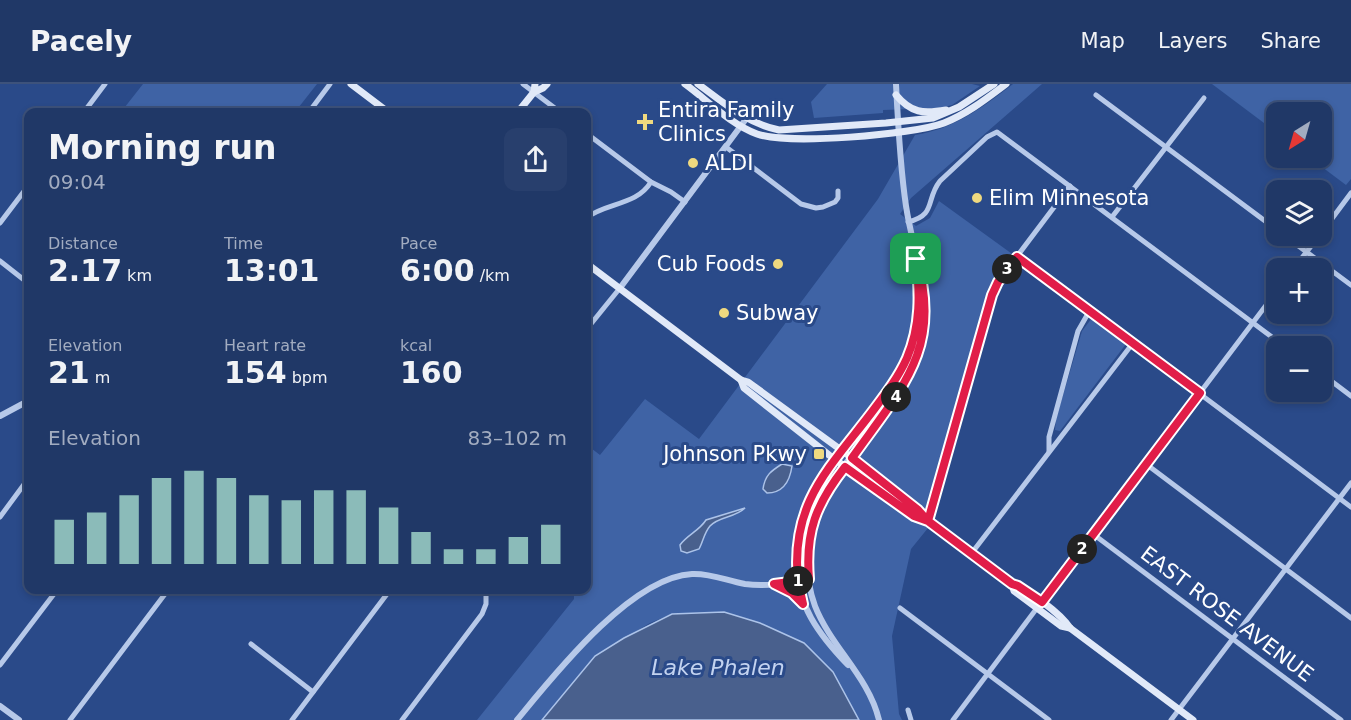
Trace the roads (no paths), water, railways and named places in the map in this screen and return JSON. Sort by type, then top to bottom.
[{"type":"main road","points":[[521,108],[534,88],[543,88],[547,84]]},
{"type":"main road","points":[[685,84],[741,126],[758,134],[799,139],[899,132],[941,124],[959,117],[1006,84]]},
{"type":"main road","points":[[698,84],[746,119],[761,126],[779,130],[933,118],[959,107],[993,84]]},
{"type":"main road","points":[[355,85],[383,108]]},
{"type":"main road","points":[[896,95],[907,107],[919,111],[946,110],[975,97]]},
{"type":"main road","points":[[591,267],[741,380],[748,382],[843,451],[918,510],[928,521],[1012,584],[1018,586],[1040,605],[1065,621],[1070,628],[1193,720]]},
{"type":"main road","points":[[741,380],[744,388],[845,467],[914,516],[928,521]]},
{"type":"street","points":[[87,108],[105,84]]},
{"type":"street","points":[[312,108],[330,84]]},
{"type":"street","points":[[523,84],[534,88],[556,108]]},
{"type":"street","points":[[879,720],[870,696],[815,606],[809,579],[808,548],[814,518],[826,492],[900,393],[918,352],[924,327],[925,303],[922,277],[908,222],[896,84]]},
{"type":"street","points":[[1096,96],[1266,222]]},
{"type":"street","points":[[1112,217],[1204,98]]},
{"type":"street","points":[[591,324],[746,119]]},
{"type":"street","points":[[908,222],[926,214],[930,209],[934,190],[940,181],[990,134],[999,133],[1271,336]]},
{"type":"street","points":[[591,136],[651,182],[685,202]]},
{"type":"street","points":[[726,147],[808,207],[830,205],[838,198],[838,191]]},
{"type":"street","points":[[591,215],[639,196],[651,182]]},
{"type":"street","points":[[928,521],[992,295],[998,282],[1070,186]]},
{"type":"street","points":[[0,224],[24,191]]},
{"type":"street","points":[[1332,218],[1351,193]]},
{"type":"street","points":[[1299,246],[1351,285]]},
{"type":"street","points":[[1302,258],[1311,246]]},
{"type":"street","points":[[1017,257],[1351,507]]},
{"type":"street","points":[[803,604],[798,581],[796,551],[802,520],[815,489],[888,390],[907,358],[920,307],[916,259]]},
{"type":"street","points":[[0,261],[24,280]]},
{"type":"street","points":[[953,720],[1266,305]]},
{"type":"street","points":[[1049,453],[1049,437],[1078,331],[1090,310]]},
{"type":"street","points":[[971,554],[1133,343]]},
{"type":"street","points":[[1332,382],[1351,396]]},
{"type":"street","points":[[0,416],[24,403]]},
{"type":"street","points":[[1146,464],[1351,618]]},
{"type":"street","points":[[1171,720],[1351,483]]},
{"type":"street","points":[[0,517],[24,484]]},
{"type":"street","name":"EAST ROSE AVENUE","points":[[1093,534],[1341,720]]},
{"type":"street","points":[[518,720],[560,668],[590,636],[655,585],[677,576],[701,574],[749,584],[774,584],[809,579]]},
{"type":"street","points":[[774,584],[792,593],[803,604],[819,632],[857,674]]},
{"type":"street","points":[[0,665],[54,594]]},
{"type":"street","points":[[70,720],[165,594]]},
{"type":"street","points":[[292,720],[387,594]]},
{"type":"street","points":[[402,720],[483,614],[486,594]]},
{"type":"street","points":[[900,608],[1049,720]]},
{"type":"street","points":[[251,644],[313,692]]},
{"type":"street","points":[[0,706],[19,720]]},
{"type":"street","points":[[908,710],[911,720]]},
{"type":"water","points":[[782,464],[792,466],[788,481],[778,491],[767,493],[763,489],[767,477]]},
{"type":"water","points":[[745,508],[710,526],[699,549],[687,553],[681,551],[680,545],[706,520]]},
{"type":"water","name":"Lake Phalen","points":[[724,612],[760,623],[804,643],[833,672],[859,720],[542,720],[595,656],[624,638],[672,614]]},
{"type":"place","name":"Entira Family Clinics","points":[[645,122]]},
{"type":"place","name":"ALDI","points":[[693,163]]},
{"type":"place","name":"Elim Minnesota","points":[[977,198]]},
{"type":"place","name":"Cub Foods","points":[[778,264]]},
{"type":"place","name":"Subway","points":[[724,313]]},
{"type":"place","name":"Johnson Pkwy","points":[[819,454]]}]
